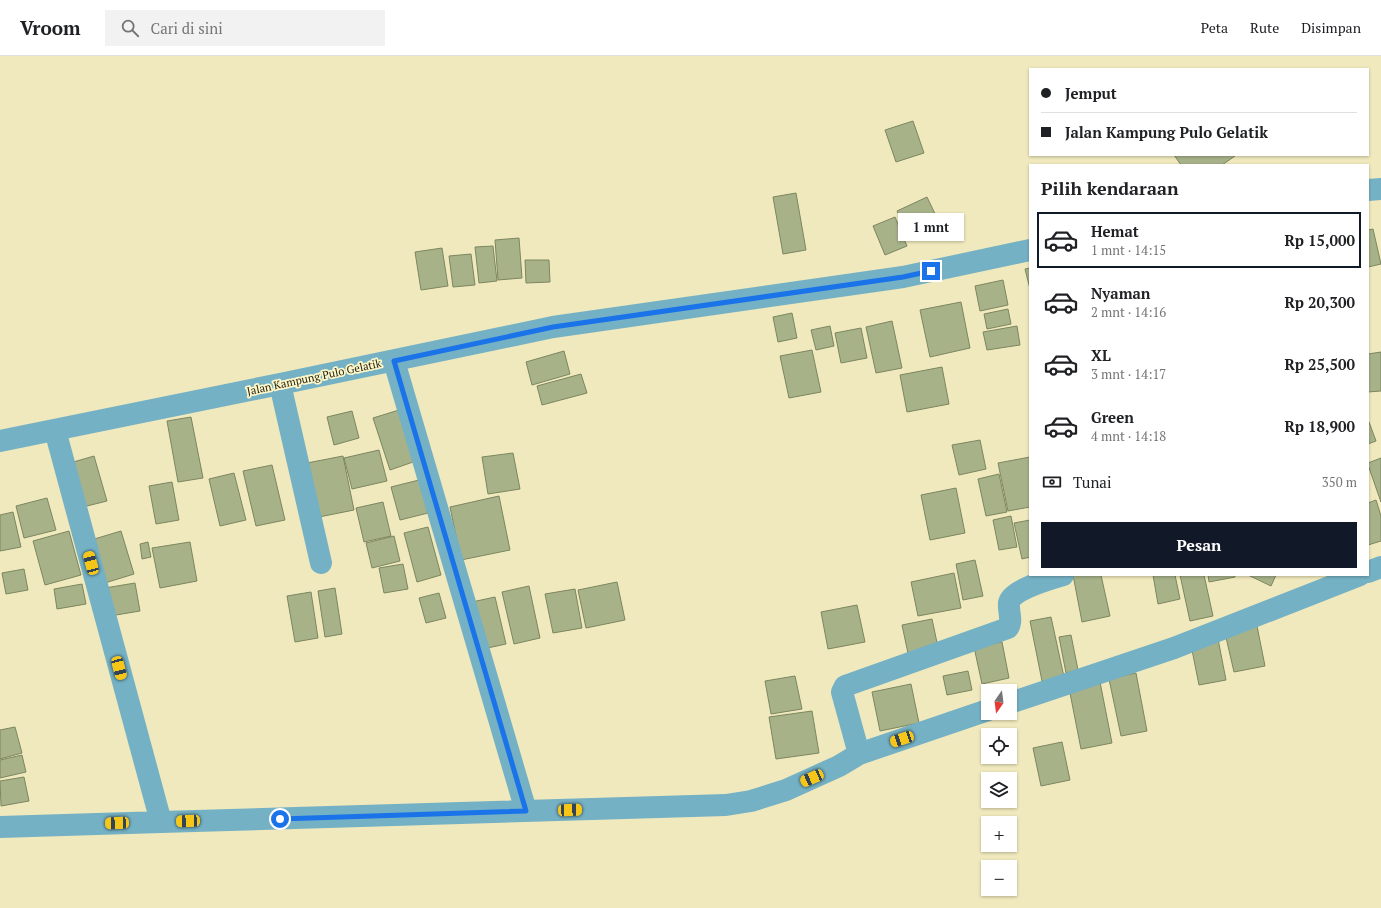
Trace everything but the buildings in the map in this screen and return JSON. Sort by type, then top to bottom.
[{"type":"street","points":[[1369,190],[1381,189]]},
{"type":"street","name":"Jalan Kampung Pulo Gelatik","points":[[0,441],[553,327],[903,277],[1029,250]]},
{"type":"street","points":[[394,361],[526,811]]},
{"type":"street","points":[[280,384],[321,563]]},
{"type":"street","points":[[55,430],[161,822]]},
{"type":"street","points":[[1369,572],[1381,567]]},
{"type":"street","points":[[859,754],[842,692],[845,686],[1008,628],[1011,620],[1009,602],[1012,596],[1019,591],[1060,576]]},
{"type":"street","points":[[1017,701],[1174,648],[1357,576]]},
{"type":"street","points":[[0,827],[726,805],[752,801],[786,790],[839,766],[859,754],[981,712]]},
{"type":"route","points":[[280,819],[526,811],[394,361],[553,327],[903,277],[931,271]]}]
